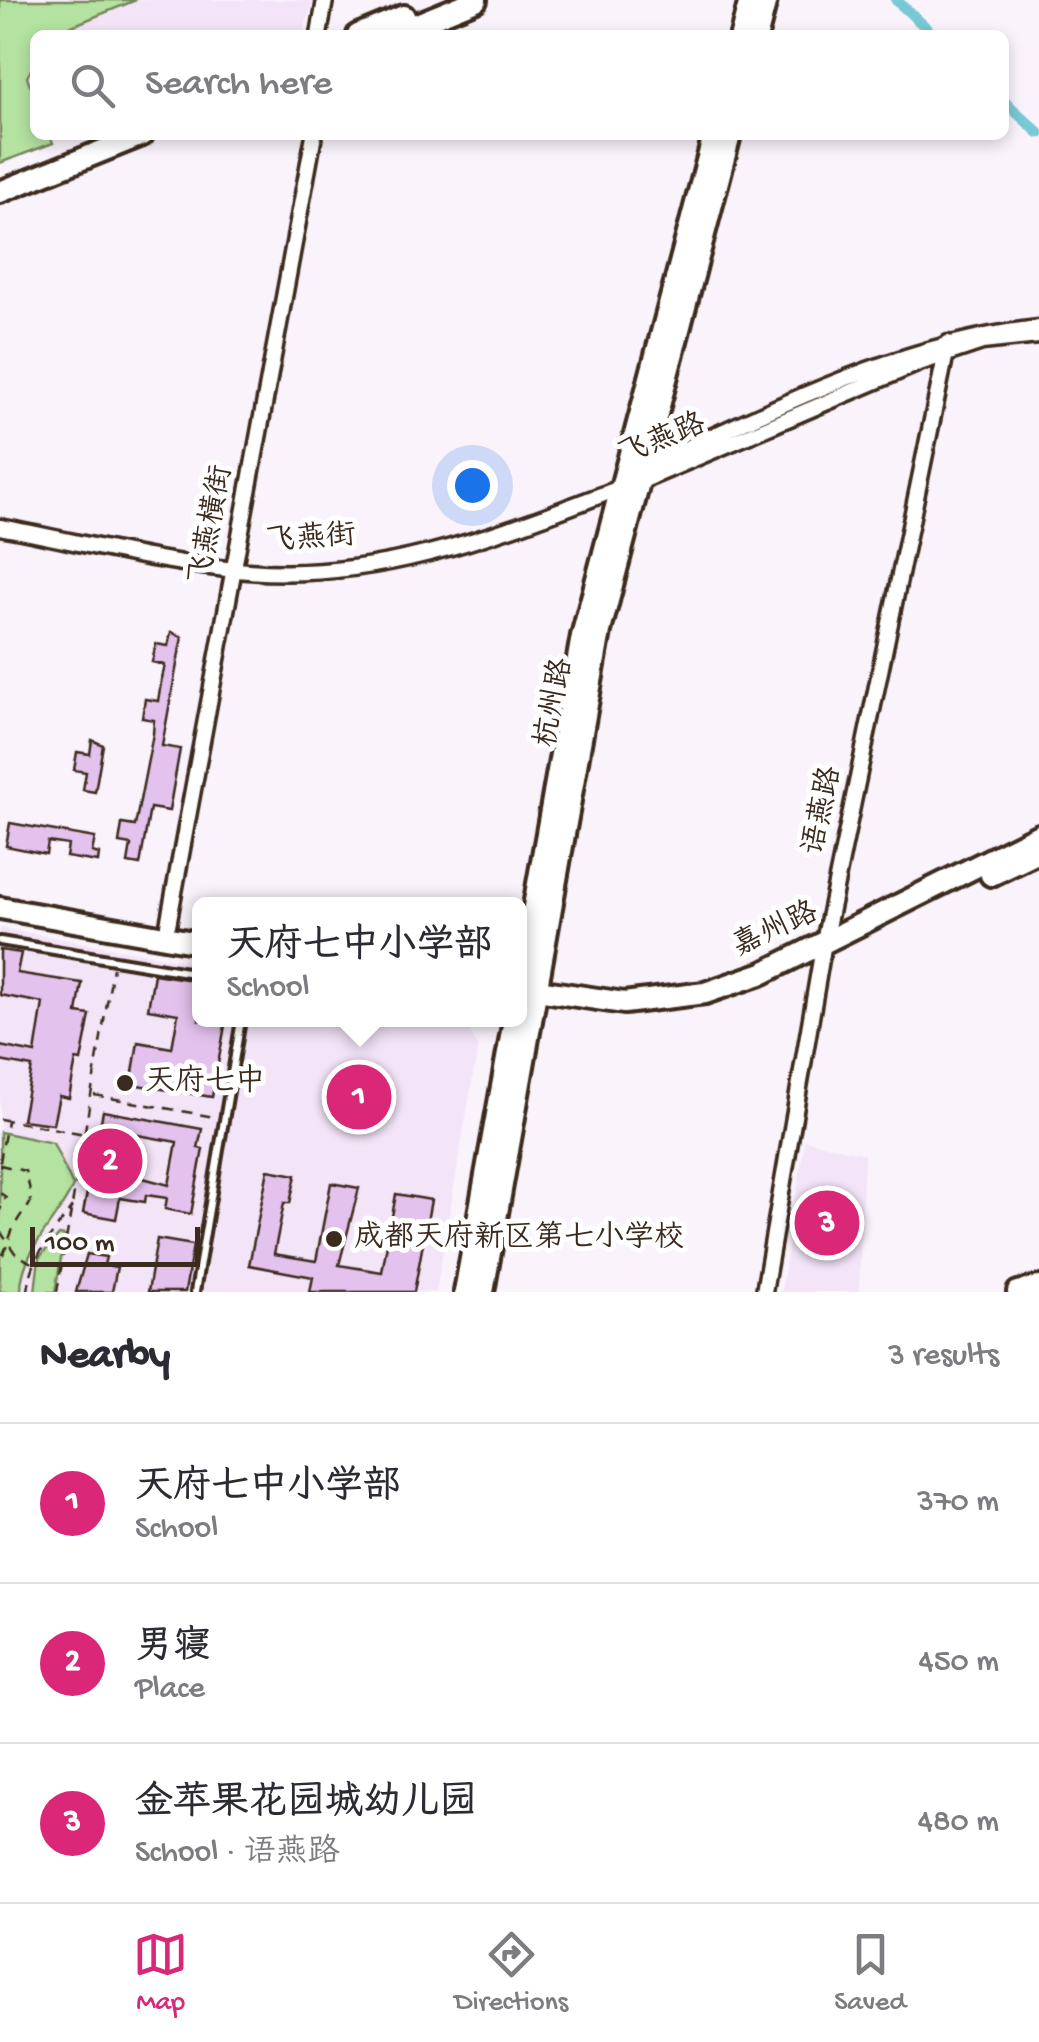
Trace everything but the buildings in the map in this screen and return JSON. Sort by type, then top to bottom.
[{"type":"main road","points":[[370,30],[442,0]]},
{"type":"main road","points":[[402,30],[476,0]]},
{"type":"main road","points":[[741,30],[750,0]]},
{"type":"main road","points":[[757,30],[766,0]]},
{"type":"main road","points":[[0,178],[97,140]]},
{"type":"main road","points":[[0,192],[130,140]]},
{"type":"main road","name":"杭州路","points":[[527,983],[631,481],[713,140]]},
{"type":"main road","name":"杭州路","points":[[631,481],[729,140]]},
{"type":"main road","name":"嘉州路","points":[[823,951],[1039,834]]},
{"type":"main road","points":[[527,994],[593,1012],[662,1013],[735,996],[1039,852]]},
{"type":"main road","points":[[0,895],[192,929]]},
{"type":"main road","points":[[0,908],[192,942]]},
{"type":"main road","points":[[465,1292],[513,1027]]},
{"type":"main road","name":"杭州路","points":[[483,1292],[520,1027]]},
{"type":"main road","points":[[1018,1292],[1039,1287]]},
{"type":"street","points":[[319,30],[325,0]]},
{"type":"street","name":"飞燕横街","points":[[168,924],[313,140]]},
{"type":"street","name":"飞燕路","points":[[631,481],[978,334],[1039,328]]},
{"type":"street","name":"飞燕路","points":[[948,349],[1039,336]]},
{"type":"street","name":"语燕路","points":[[764,1292],[823,951],[948,349]]},
{"type":"street","name":"飞燕街","points":[[0,528],[233,569],[348,567],[465,547],[631,481]]},
{"type":"lane","points":[[0,941],[192,973]]},
{"type":"lane","points":[[195,1292],[240,1027]]},
{"type":"path","points":[[57,1292],[114,959]]},
{"type":"path","points":[[92,1095],[224,1119]]},
{"type":"path","points":[[0,1119],[86,1134]]},
{"type":"path","points":[[0,1260],[15,1224],[29,1212],[32,1195],[25,1171],[0,1164],[7,1120]]},
{"type":"path","points":[[0,1193],[6,1197],[0,1210]]},
{"type":"path","points":[[28,1292],[32,1264],[73,1206]]},
{"type":"path","points":[[0,1231],[9,1246],[32,1264]]},
{"type":"shaded area","points":[[136,0],[313,0],[304,30],[62,30]]},
{"type":"shaded area","points":[[0,928],[192,962],[192,1027],[467,1027],[478,1047],[436,1292],[0,1292]]},
{"type":"shaded area","points":[[805,1140],[864,1154],[859,1292],[781,1292]]},
{"type":"green space","points":[[0,0],[136,0],[62,30],[30,30],[30,140],[53,143],[0,163]]},
{"type":"green space","points":[[0,1132],[53,1143],[73,1186],[26,1263],[21,1292],[0,1292]]},
{"type":"green space","points":[[59,1235],[65,1236],[55,1292],[35,1292],[39,1258]]},
{"type":"waterway","points":[[896,0],[929,30]]},
{"type":"waterway","points":[[1009,106],[1039,133]]},
{"type":"place","name":"天府七中","points":[[125,1083]]},
{"type":"place","name":"天府七中小学部","points":[[359,1097]]},
{"type":"place","name":"男寝","points":[[110,1161]]},
{"type":"place","name":"金苹果花园城幼儿园","points":[[827,1223]]},
{"type":"place","name":"成都天府新区第七小学校","points":[[334,1239]]}]
